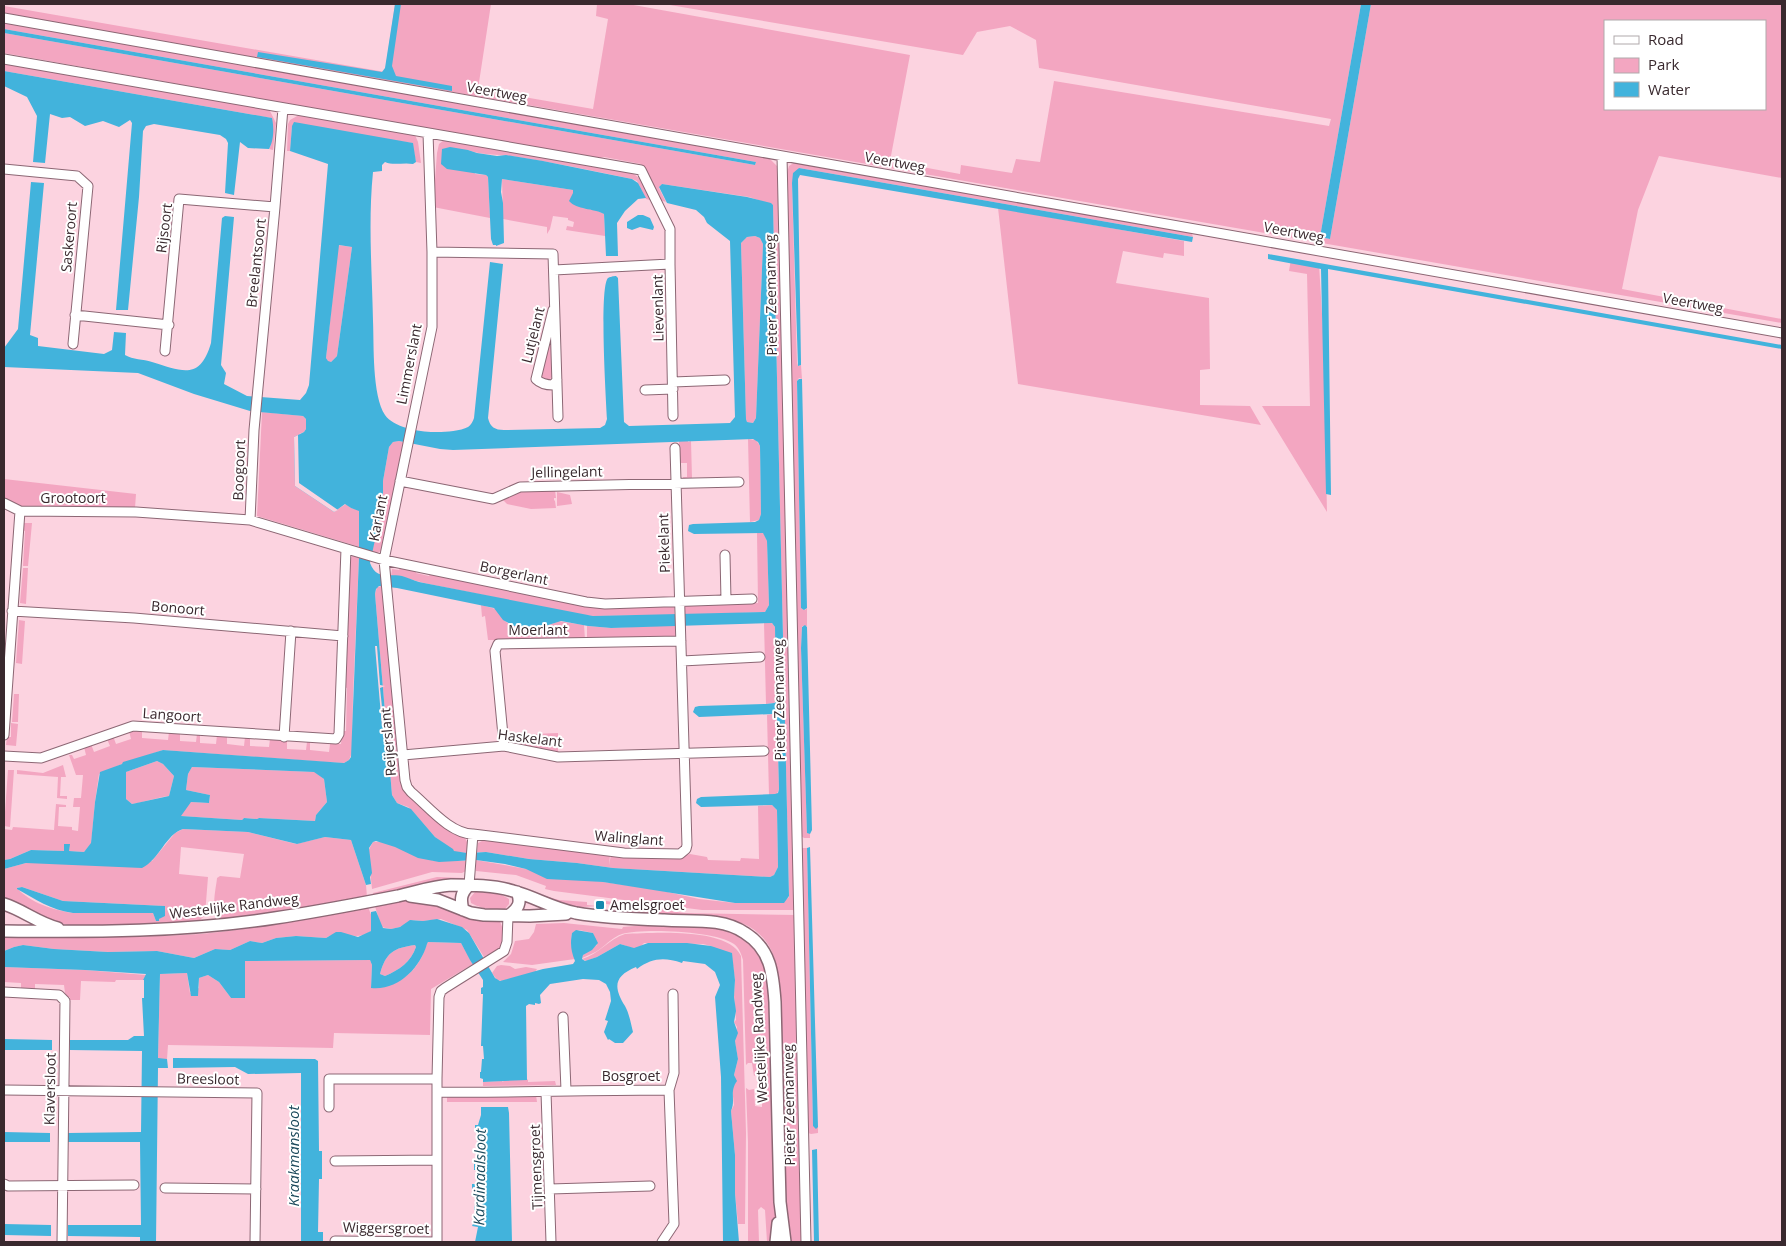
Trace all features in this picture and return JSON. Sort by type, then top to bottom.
[{"type":"street","name":"Veertweg","points":[[4,18],[1782,332]]},
{"type":"street","points":[[4,59],[641,170],[670,229],[670,264]]},
{"type":"street","name":"Breelantsoort","points":[[255,421],[283,108]]},
{"type":"street","name":"Limmerslant","points":[[400,481],[432,328],[432,252],[428,133]]},
{"type":"street","name":"Pieter Zeemanweg","points":[[782,156],[806,1242]]},
{"type":"street","name":"Saskeroort","points":[[4,169],[76,176],[88,186],[73,344]]},
{"type":"street","name":"Rijsoort","points":[[166,351],[179,199],[275,207]]},
{"type":"street","name":"Lutjelant","points":[[432,252],[553,254],[558,417]]},
{"type":"street","name":"Lievenlant","points":[[554,270],[670,264],[674,416]]},
{"type":"street","name":"Lutjelant","points":[[555,302],[536,379],[540,383],[547,385],[553,385],[558,380]]},
{"type":"street","points":[[75,315],[169,325]]},
{"type":"street","points":[[645,390],[725,380]]},
{"type":"street","name":"Boogoort","points":[[250,520],[255,421]]},
{"type":"street","points":[[675,448],[676,483]]},
{"type":"street","name":"Jellingelant","points":[[400,481],[493,499],[520,487],[739,482]]},
{"type":"street","name":"Karlant","points":[[380,559],[400,481]]},
{"type":"street","name":"Piekelant","points":[[676,483],[680,604]]},
{"type":"street","points":[[4,503],[20,511],[4,735]]},
{"type":"street","name":"Grootoort","points":[[20,511],[136,512],[250,520],[346,549]]},
{"type":"street","name":"Borgerlant","points":[[346,549],[380,559],[586,602],[605,604],[680,604]]},
{"type":"street","name":"Langoort","points":[[4,756],[40,758],[133,726],[331,740],[338,737],[346,549]]},
{"type":"street","points":[[725,555],[726,600]]},
{"type":"street","name":"Reijerslant","points":[[380,559],[385,572],[388,590],[407,787],[453,829],[463,834],[473,834]]},
{"type":"street","points":[[680,604],[752,599]]},
{"type":"street","name":"Walinglant","points":[[473,834],[624,853],[680,854],[686,849],[680,604]]},
{"type":"street","name":"Bonoort","points":[[12,611],[134,618],[343,636]]},
{"type":"street","points":[[284,737],[291,631]]},
{"type":"street","name":"Moerlant","points":[[504,746],[494,651],[498,644],[681,637]]},
{"type":"street","points":[[682,661],[760,657]]},
{"type":"street","name":"Haskelant","points":[[403,755],[504,746],[558,757],[684,753]]},
{"type":"street","points":[[684,753],[764,751]]},
{"type":"street","points":[[463,910],[461,898],[469,885],[473,834]]},
{"type":"street","name":"Westelijke Randweg","points":[[4,929],[54,932],[208,927],[276,918],[400,896],[440,886],[469,885],[501,887],[550,906],[577,913]]},
{"type":"street","points":[[438,1242],[437,1079],[439,997],[445,988],[492,960],[506,949],[508,916],[519,905],[519,896],[516,892]]},
{"type":"street","name":"Westelijke Randweg","points":[[400,896],[438,900],[484,916],[577,913],[638,919],[705,921],[724,924],[739,929],[750,936],[766,953],[772,971],[775,1002],[780,1202],[785,1242]]},
{"type":"street","name":"Westelijke Randweg","points":[[8,905],[47,925],[69,931]]},
{"type":"street","name":"Westelijke Randweg","points":[[4,929],[14,921],[15,913],[8,905]]},
{"type":"street","name":"Klaversloot","points":[[4,992],[59,995],[65,1001],[62,1242]]},
{"type":"street","points":[[669,1090],[674,1073],[672,994]]},
{"type":"street","points":[[563,1017],[566,1090]]},
{"type":"street","points":[[329,1107],[329,1079],[437,1079]]},
{"type":"street","name":"Breesloot","points":[[4,1090],[257,1093],[255,1242]]},
{"type":"street","name":"Bosgroet","points":[[437,1092],[669,1090],[674,1224],[662,1242]]},
{"type":"street","name":"Tijmensgroet","points":[[546,1092],[551,1242]]},
{"type":"street","points":[[335,1160],[438,1160]]},
{"type":"street","points":[[4,1184],[8,1186],[134,1185]]},
{"type":"street","points":[[550,1189],[650,1186]]},
{"type":"street","points":[[165,1188],[256,1189]]},
{"type":"street","name":"Westelijke Randweg","points":[[776,1242],[780,1202]]},
{"type":"street","name":"Wiggersgroet","points":[[335,1241],[438,1242]]},
{"type":"green space","points":[[395,4],[491,4],[478,89],[593,109],[608,19],[596,16],[597,4],[628,4],[910,55],[890,161],[960,174],[961,165],[1012,173],[1016,159],[1040,162],[1054,81],[1329,126],[1331,119],[1039,68],[1036,40],[1010,26],[977,32],[963,55],[664,4],[1361,4],[1320,237],[1330,239],[1371,4],[1782,4],[1782,178],[1659,156],[1638,210],[1622,289],[1782,319],[1782,323],[4,14],[4,6],[385,72]]},
{"type":"green space","points":[[4,23],[769,158],[778,167],[796,910],[702,910],[554,891],[545,889],[546,886],[516,875],[476,871],[476,860],[589,880],[654,889],[699,899],[735,903],[781,903],[789,897],[773,205],[749,197],[662,184],[659,188],[666,202],[660,200],[641,164],[604,157],[597,159],[4,53],[4,33],[755,165],[756,162],[4,29]]},
{"type":"green space","points":[[4,61],[269,109],[276,123],[273,150],[269,149],[271,145],[271,118],[4,71]]},
{"type":"green space","points":[[299,115],[415,135],[421,163],[416,162],[412,143],[292,126],[290,151],[287,151],[288,124],[290,120]]},
{"type":"green space","points":[[444,140],[631,172],[642,180],[651,197],[650,200],[646,199],[637,181],[632,179],[546,162],[468,150],[475,174],[488,177],[490,218],[433,207],[437,153],[439,144]]},
{"type":"green space","points":[[795,162],[1191,231],[1193,237],[799,168],[792,183],[797,363],[798,366],[801,365],[802,379],[799,378],[797,381],[801,608],[805,610],[807,608],[807,626],[802,626],[801,648],[807,832],[810,834],[810,838],[804,838],[800,835],[786,176],[789,166]]},
{"type":"green space","points":[[502,179],[573,190],[583,208],[596,210],[604,214],[605,236],[566,230],[567,226],[573,227],[574,222],[568,220],[568,218],[553,216],[547,234],[547,227],[503,219]]},
{"type":"green space","points":[[998,208],[1184,241],[1184,256],[1164,253],[1163,258],[1123,251],[1116,283],[1209,298],[1210,369],[1200,370],[1200,405],[1250,406],[1261,425],[1018,384]]},
{"type":"green space","points":[[755,236],[760,238],[763,244],[756,418],[753,423],[747,422],[746,419],[741,243],[747,237]]},
{"type":"green space","points":[[338,245],[352,247],[337,356],[331,362],[328,362],[326,358]]},
{"type":"green space","points":[[1291,259],[1319,264],[1323,331],[1327,512],[1262,406],[1310,406],[1307,274],[1289,271]]},
{"type":"green space","points":[[551,329],[552,377],[548,381],[543,380],[541,376]]},
{"type":"green space","points":[[262,412],[303,416],[306,419],[306,429],[299,434],[338,509],[346,504],[351,508],[359,510],[360,547],[257,516]]},
{"type":"green space","points":[[748,439],[756,440],[760,446],[761,514],[759,520],[750,522]]},
{"type":"green space","points":[[679,441],[691,441],[692,478],[709,478],[683,479],[683,477],[687,477],[687,463],[679,463]]},
{"type":"green space","points":[[393,442],[404,442],[383,548],[377,553],[372,551],[383,503],[383,481],[389,447]]},
{"type":"green space","points":[[4,479],[136,494],[135,508],[22,507],[4,498]]},
{"type":"green space","points":[[555,490],[556,498],[554,500],[556,508],[531,509],[507,504],[503,500],[520,491]]},
{"type":"green space","points":[[557,492],[570,495],[572,504],[557,506]]},
{"type":"green space","points":[[22,523],[32,523],[28,566],[23,566],[25,531],[22,530]]},
{"type":"green space","points":[[763,532],[767,541],[769,605],[765,612],[684,615],[683,605],[758,603],[757,533]]},
{"type":"green space","points":[[352,556],[359,557],[352,753],[349,760],[344,763],[324,762],[163,750],[99,774],[91,844],[84,852],[69,851],[64,844],[64,851],[31,850],[4,860],[4,829],[12,830],[13,827],[54,830],[56,804],[66,805],[66,807],[59,807],[58,826],[72,827],[72,830],[78,831],[80,807],[73,807],[74,798],[81,798],[83,775],[76,775],[69,755],[72,755],[74,759],[86,755],[84,747],[91,744],[94,752],[110,746],[107,739],[113,736],[116,744],[131,739],[129,731],[142,730],[142,738],[168,740],[169,732],[180,733],[180,741],[196,742],[197,734],[200,734],[200,743],[216,744],[217,735],[227,736],[227,744],[244,746],[245,737],[250,738],[250,746],[269,747],[270,739],[287,741],[287,749],[306,750],[307,742],[310,742],[310,750],[329,752],[330,744],[341,744],[342,731],[346,731],[347,688],[344,687],[349,560]]},
{"type":"green space","points":[[23,568],[28,568],[26,604],[20,603]]},
{"type":"green space","points":[[400,568],[429,576],[430,574],[588,606],[642,606],[642,608],[674,605],[674,615],[593,616],[576,614],[424,583],[404,577],[391,576],[392,569],[399,570]]},
{"type":"green space","points":[[383,586],[405,790],[451,833],[465,838],[468,844],[467,853],[455,852],[435,837],[408,807],[397,803],[392,795],[375,594],[377,587]]},
{"type":"green space","points":[[481,605],[496,609],[509,624],[529,626],[530,639],[488,640],[485,616],[482,617]]},
{"type":"green space","points":[[19,620],[25,621],[22,664],[16,663]]},
{"type":"green space","points":[[558,621],[584,625],[585,640],[531,641],[532,626],[548,626]]},
{"type":"green space","points":[[764,623],[772,623],[775,627],[777,698],[774,703],[766,704]]},
{"type":"green space","points":[[675,625],[675,638],[587,640],[587,626],[611,628]]},
{"type":"green space","points":[[14,694],[19,694],[18,722],[12,722]]},
{"type":"green space","points":[[773,714],[777,718],[779,789],[777,794],[769,795],[767,715]]},
{"type":"green space","points":[[11,723],[18,724],[16,746],[6,745],[7,737],[11,737]]},
{"type":"green space","points":[[558,733],[558,754],[510,743],[506,735]]},
{"type":"green space","points":[[157,761],[163,764],[174,776],[169,796],[132,804],[126,799],[126,772]]},
{"type":"green space","points":[[63,765],[66,777],[61,777],[60,796],[67,796],[67,799],[57,798],[58,777],[17,774],[17,770],[43,773]]},
{"type":"green space","points":[[192,767],[315,772],[324,779],[327,802],[316,815],[315,821],[259,818],[244,818],[242,820],[180,816],[191,802],[209,803],[210,795],[186,790],[188,774]]},
{"type":"green space","points":[[8,770],[14,770],[10,827],[4,826]]},
{"type":"green space","points":[[772,805],[777,810],[778,867],[774,875],[770,877],[613,868],[477,852],[478,843],[483,839],[610,855],[609,865],[611,855],[630,858],[631,856],[680,857],[690,854],[707,857],[708,860],[740,861],[741,858],[759,859],[758,806]]},
{"type":"green space","points":[[183,829],[248,832],[296,844],[325,837],[351,840],[366,885],[367,897],[225,920],[216,914],[215,909],[217,878],[220,876],[240,878],[244,854],[181,847],[179,874],[208,877],[205,915],[199,921],[160,925],[73,926],[42,919],[4,899],[4,869],[26,863],[152,861],[175,833]],"holes":[[[22,887],[63,901],[165,906],[165,911],[156,921],[153,913],[73,913],[35,902],[17,888]]]},
{"type":"green space","points":[[373,842],[384,842],[434,861],[467,861],[466,871],[462,873],[432,872],[372,889],[368,851]]},
{"type":"green space","points":[[800,848],[807,848],[813,1126],[818,1127],[818,1133],[811,1134],[806,1132]]},
{"type":"green space","points":[[437,877],[463,878],[460,881],[374,896],[373,893]]},
{"type":"green space","points":[[475,892],[501,895],[509,899],[509,904],[505,909],[479,907],[471,903],[470,898]]},
{"type":"green space","points":[[538,894],[559,900],[587,902],[587,905],[598,906],[570,908]]},
{"type":"green space","points":[[404,900],[415,900],[499,920],[504,934],[502,946],[494,954],[484,957],[467,930],[441,919],[413,920],[400,927],[391,929],[381,927],[375,906]]},
{"type":"green space","points":[[606,901],[684,913],[796,915],[803,1242],[788,1242],[785,1220],[779,983],[774,958],[765,940],[751,928],[735,921],[716,917],[648,914],[615,908],[616,905],[606,904]]},
{"type":"green space","points":[[368,907],[372,917],[371,931],[359,936],[336,934],[326,938],[296,936],[276,938],[262,943],[250,941],[230,950],[215,949],[194,958],[157,951],[108,952],[23,945],[4,951],[4,935],[183,935],[252,927]]},
{"type":"green space","points":[[564,923],[622,929],[623,927],[644,925],[680,925],[714,928],[741,938],[760,958],[770,991],[776,1216],[773,1242],[767,1242],[765,1210],[761,1207],[758,1210],[759,1242],[748,1242],[746,1088],[749,1090],[754,1089],[755,1106],[762,1107],[762,1076],[758,1073],[754,1076],[752,1063],[746,1065],[743,960],[737,947],[725,940],[712,936],[646,931],[619,935],[598,950],[582,958],[583,955],[597,945],[593,933],[579,930],[572,933],[571,937],[575,959],[532,965],[503,962],[511,954],[515,941],[529,939],[534,932],[536,924]],"holes":[[[755,982],[761,982],[763,1017],[761,1020],[755,1017],[754,985]]]},
{"type":"green space","points":[[671,933],[706,936],[721,940],[733,947],[741,956],[746,1133],[745,1224],[738,1224],[735,1193],[735,1155],[731,1111],[734,1105],[732,1088],[736,1082],[734,1075],[738,1059],[735,1042],[737,1027],[734,1022],[736,1020],[735,980],[732,958],[711,946],[703,944],[644,943],[638,948],[620,944],[597,957],[586,961],[582,959],[594,954],[614,939],[625,934]]},
{"type":"green space","points":[[428,942],[461,943],[473,964],[431,989],[430,1035],[334,1033],[333,1048],[168,1045],[167,1059],[158,1059],[160,974],[187,973],[190,993],[199,988],[199,978],[208,975],[219,982],[231,998],[245,998],[245,961],[370,960],[372,965],[371,988],[386,986],[406,977],[416,966]]},
{"type":"green space","points":[[415,945],[414,952],[404,965],[385,976],[380,974],[385,961],[392,952]]},
{"type":"green space","points":[[497,966],[510,966],[515,969],[526,967],[537,969],[535,972],[502,981],[497,980],[492,973]]},
{"type":"green space","points":[[4,967],[85,970],[146,975],[143,980],[116,980],[115,982],[81,981],[80,1000],[70,1000],[70,997],[67,997],[65,993],[64,985],[35,984],[35,990],[21,989],[21,983],[4,982]]},
{"type":"green space","points":[[528,1079],[528,1082],[555,1081],[556,1085],[483,1086],[483,1082]]},
{"type":"green space","points":[[536,1095],[537,1102],[447,1102],[447,1096]]},
{"type":"water","points":[[395,4],[401,4],[392,66],[396,76],[452,86],[452,91],[257,57],[258,52],[382,72],[385,68]]},
{"type":"water","points":[[1361,4],[1371,4],[1330,239],[1320,237]]},
{"type":"water","points":[[4,29],[756,162],[755,165],[4,33]]},
{"type":"water","points":[[4,71],[272,118],[272,142],[269,149],[248,148],[240,142],[234,195],[225,193],[228,143],[226,139],[220,135],[154,124],[146,126],[143,131],[139,197],[128,310],[116,310],[132,123],[130,120],[119,127],[103,121],[85,126],[70,117],[62,118],[50,114],[45,163],[33,162],[37,116],[27,97],[4,86]]},
{"type":"water","points":[[294,122],[413,143],[416,162],[413,164],[392,164],[385,162],[382,165],[382,171],[373,172],[371,247],[374,356],[378,395],[381,406],[389,420],[417,430],[445,432],[458,430],[468,427],[474,418],[490,262],[503,264],[488,418],[493,427],[504,430],[600,428],[605,425],[607,419],[604,345],[605,286],[608,278],[616,276],[618,278],[624,422],[629,426],[730,423],[735,417],[730,241],[707,223],[704,217],[696,210],[667,203],[659,187],[662,184],[747,197],[773,205],[789,896],[784,903],[735,903],[603,882],[547,879],[526,869],[505,864],[476,860],[439,862],[418,858],[395,847],[376,841],[369,848],[372,873],[370,877],[371,884],[366,885],[351,840],[325,837],[297,844],[248,832],[183,829],[172,836],[153,859],[142,868],[26,863],[4,869],[4,860],[31,850],[64,851],[64,844],[70,844],[69,851],[84,852],[91,843],[100,772],[123,762],[163,750],[344,763],[351,757],[359,511],[345,504],[334,512],[295,486],[294,437],[306,429],[306,419],[303,416],[250,411],[194,394],[138,373],[4,367],[4,348],[18,329],[31,182],[44,183],[30,335],[38,338],[38,346],[104,354],[112,350],[114,332],[126,333],[125,355],[128,357],[181,370],[195,368],[207,355],[211,343],[222,218],[225,216],[234,217],[221,365],[226,373],[224,384],[247,396],[300,400],[306,393],[309,385],[328,164],[290,151]],"holes":[[[755,236],[760,238],[763,244],[756,418],[753,423],[747,422],[746,419],[741,243],[747,237]],[[339,245],[352,247],[337,356],[331,362],[326,358]],[[753,439],[760,446],[761,514],[759,520],[755,522],[693,524],[689,525],[688,531],[694,534],[763,533],[767,541],[769,605],[765,612],[593,616],[421,583],[400,576],[380,574],[373,569],[370,563],[383,503],[383,481],[389,447],[393,442],[399,441],[440,449]],[[379,586],[397,588],[494,608],[503,620],[514,626],[542,627],[561,621],[611,628],[772,623],[775,627],[776,702],[699,706],[695,707],[693,712],[699,717],[773,714],[777,717],[778,793],[701,797],[697,799],[696,803],[701,807],[772,805],[777,810],[778,867],[774,875],[770,877],[613,868],[529,859],[486,852],[467,853],[454,851],[435,837],[411,809],[397,803],[392,795],[376,589]],[[157,761],[163,764],[174,776],[169,796],[132,804],[126,799],[126,772]],[[192,767],[314,772],[324,779],[327,802],[316,815],[315,821],[259,818],[244,818],[242,820],[181,816],[191,802],[209,803],[210,795],[186,790],[188,774]]]},
{"type":"water","points":[[450,147],[477,153],[497,156],[506,155],[543,161],[632,179],[638,183],[646,198],[638,199],[625,211],[617,223],[618,256],[606,256],[604,214],[572,204],[569,201],[573,190],[502,179],[504,243],[496,246],[493,245],[491,239],[488,177],[486,175],[447,169],[441,164],[442,149]]},
{"type":"water","points":[[799,168],[1193,237],[1192,242],[800,175],[798,179],[801,365],[798,366],[792,183],[793,173]]},
{"type":"water","points":[[638,215],[650,218],[654,227],[653,230],[640,227],[632,230],[627,228],[627,222]]},
{"type":"water","points":[[1268,254],[1782,345],[1782,349],[1328,269],[1331,495],[1326,494],[1321,269],[1268,259]]},
{"type":"water","points":[[802,379],[807,608],[804,610],[801,608],[797,381]]},
{"type":"water","points":[[805,625],[807,627],[812,830],[810,834],[807,833],[801,648],[802,627]]},
{"type":"water","points":[[810,847],[818,1127],[816,1129],[813,1126],[807,848]]},
{"type":"water","points":[[22,887],[63,901],[165,906],[165,916],[156,921],[153,913],[65,912],[44,904],[17,889]]},
{"type":"water","points":[[376,911],[383,928],[400,927],[410,920],[437,919],[462,927],[469,933],[495,978],[500,981],[543,969],[573,964],[575,961],[571,941],[572,933],[576,930],[593,933],[598,943],[592,950],[583,955],[582,959],[585,961],[597,957],[620,944],[634,948],[648,943],[687,943],[711,946],[732,953],[736,1011],[734,1022],[738,1033],[735,1041],[738,1059],[734,1075],[737,1081],[733,1089],[731,1111],[739,1242],[723,1242],[721,1077],[715,997],[720,985],[715,972],[705,964],[683,961],[682,963],[664,959],[653,961],[637,969],[636,967],[623,974],[617,988],[628,1012],[633,1032],[623,1043],[615,1043],[608,1040],[604,1032],[608,1021],[605,1020],[611,1001],[610,992],[606,984],[599,980],[583,979],[550,984],[540,995],[541,1003],[526,1006],[527,1080],[483,1082],[483,1079],[480,1078],[480,1072],[482,1059],[484,1059],[483,1046],[481,1046],[483,994],[481,994],[481,988],[483,987],[483,980],[461,943],[428,942],[419,961],[406,976],[399,982],[381,988],[371,988],[372,965],[370,960],[245,961],[245,998],[231,998],[219,982],[208,975],[199,978],[198,996],[191,996],[187,973],[160,974],[158,1058],[167,1059],[168,1068],[158,1068],[156,1242],[140,1242],[140,1237],[68,1236],[68,1225],[141,1225],[140,1142],[68,1142],[68,1133],[141,1132],[142,1051],[70,1050],[70,1040],[128,1040],[134,1036],[144,1036],[142,998],[144,998],[143,980],[146,974],[4,967],[4,951],[23,945],[108,952],[157,951],[194,958],[215,949],[230,950],[250,941],[262,943],[276,938],[296,936],[326,938],[336,932],[358,937],[371,931],[371,912]],"holes":[[[415,945],[416,947],[408,961],[400,968],[385,976],[380,974],[385,961],[392,952],[408,946]]]},
{"type":"water","points":[[4,1039],[52,1040],[52,1050],[4,1050]]},
{"type":"water","points":[[173,1058],[315,1059],[318,1061],[319,1151],[322,1151],[322,1179],[319,1179],[318,1232],[323,1232],[323,1242],[301,1242],[301,1073],[248,1074],[235,1067],[173,1068]]},
{"type":"water","name":"Kardinaalsloot","points":[[481,1107],[508,1107],[512,1242],[475,1242],[478,1227],[472,1226],[476,1224],[479,1210],[474,1210],[478,1187],[473,1187],[472,1190],[472,1184],[476,1184],[480,1170],[474,1170],[474,1164],[477,1164],[481,1150],[479,1150],[479,1147],[476,1147],[480,1130],[475,1130],[475,1125],[478,1125]]},
{"type":"water","points":[[4,1132],[50,1133],[50,1142],[4,1142]]},
{"type":"water","points":[[817,1149],[819,1242],[814,1242],[812,1150]]},
{"type":"water","points":[[4,1224],[51,1225],[51,1236],[4,1235]]},
{"type":"pier","points":[[298,435],[299,483],[338,510],[334,512],[295,486],[294,437]]},
{"type":"pier","points":[[375,646],[377,646],[380,685],[385,686],[380,688],[384,726],[382,727]]},
{"type":"place","name":"Amelsgroet","points":[[600,905]]},
{"type":"water label","name":"Kraakmansloot","points":[[294,1156]]}]
